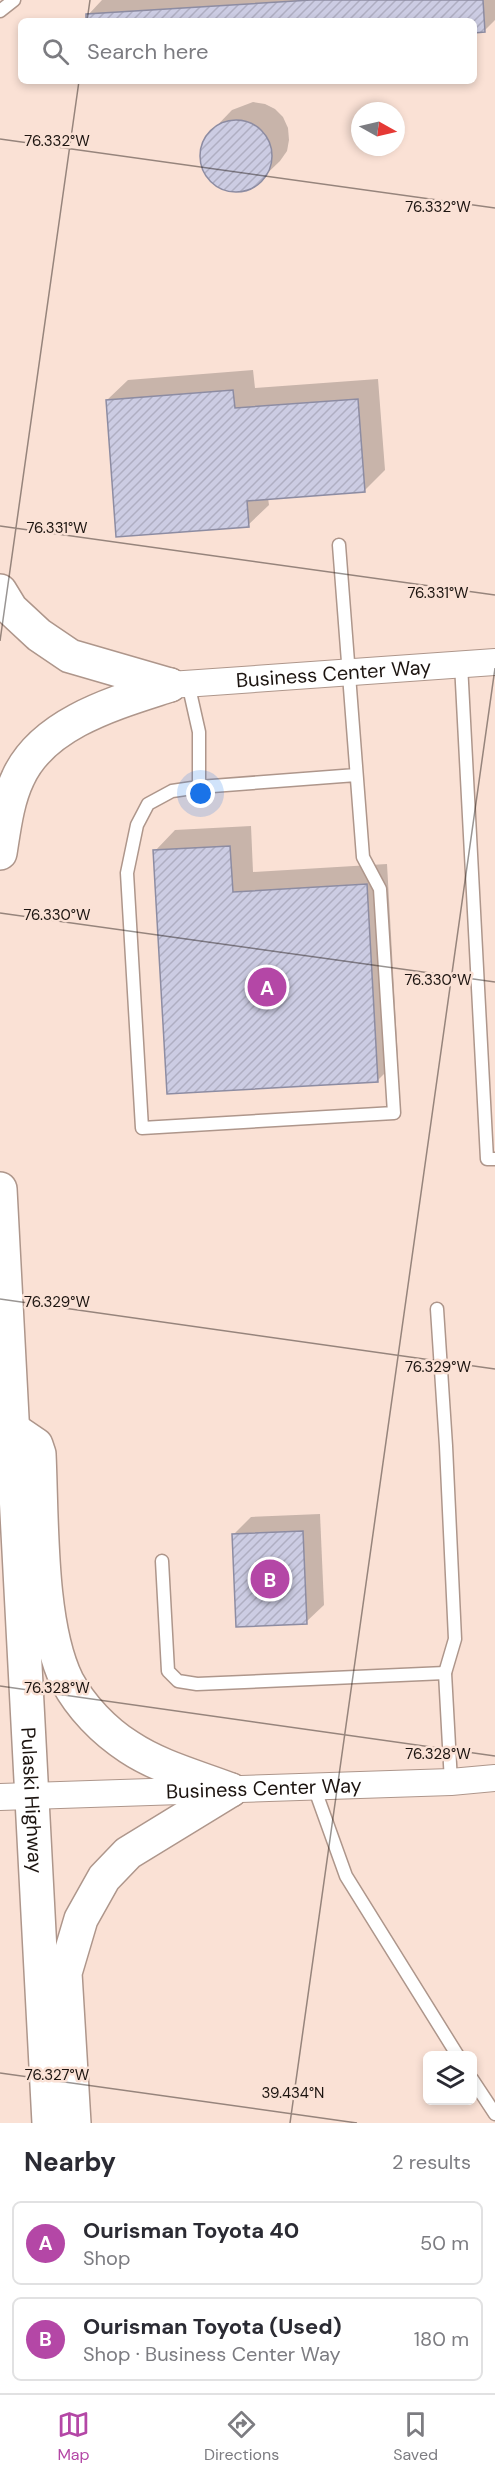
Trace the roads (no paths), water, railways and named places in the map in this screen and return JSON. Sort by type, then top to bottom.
[{"type":"highway","points":[[0,591],[11,609],[39,635],[70,656],[179,684]]},
{"type":"highway","points":[[0,853],[4,823],[19,776],[27,762],[51,738],[101,707],[179,684]]},
{"type":"highway","name":"Pulaski Highway","points":[[0,1189],[11,1428],[16,1797],[49,2123]]},
{"type":"highway","points":[[11,1428],[36,1445],[39,1455],[46,1597],[58,1656],[68,1681],[87,1710],[109,1733],[131,1748],[152,1760],[231,1790]]},
{"type":"highway","points":[[74,2123],[65,1973],[81,1919],[104,1878],[128,1853],[231,1790]]},
{"type":"street","name":"Business Center Way","points":[[179,684],[495,662]]},
{"type":"street","name":"Business Center Way","points":[[16,1797],[451,1782],[495,1778]]},
{"type":"lane","points":[[0,11],[14,0]]},
{"type":"lane","points":[[339,545],[363,857],[380,889],[394,1113],[142,1128],[127,873],[130,849],[137,825],[148,804],[172,791],[199,786],[356,775]]},
{"type":"lane","points":[[460,664],[489,1098],[487,1159],[495,1159]]},
{"type":"lane","points":[[179,684],[199,732],[199,786]]},
{"type":"lane","points":[[437,1309],[455,1639],[444,1673],[451,1782]]},
{"type":"lane","points":[[162,1561],[168,1671],[178,1681],[197,1684],[444,1673]]},
{"type":"lane","points":[[314,1787],[346,1876],[455,2051]]},
{"type":"lane","points":[[477,2087],[495,2114]]},
{"type":"place","name":"Ourisman Toyota 40","points":[[267,987]]},
{"type":"place","name":"Ourisman Toyota (Used)","points":[[270,1579]]}]
